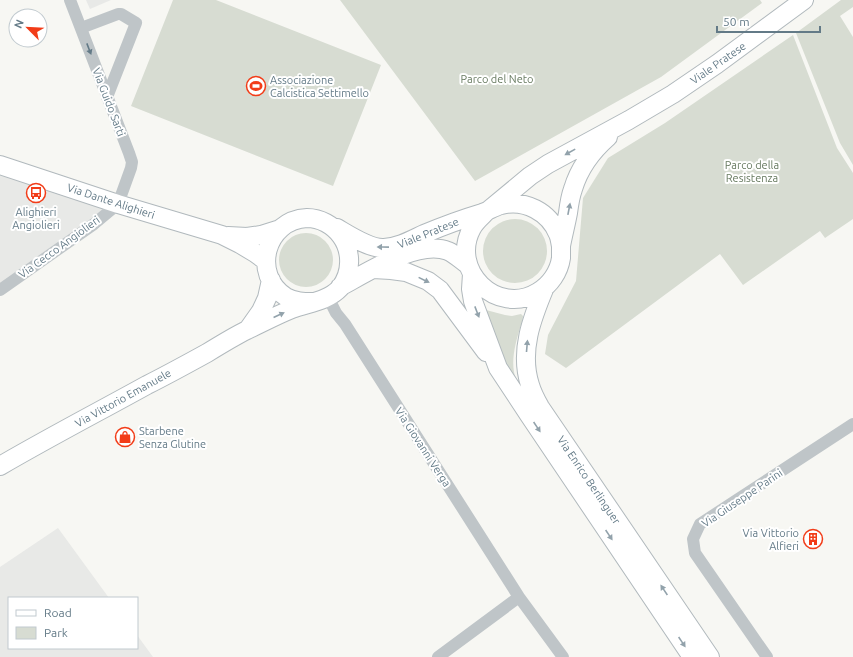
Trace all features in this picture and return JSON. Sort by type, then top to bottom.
[{"type":"main road","name":"Viale Pratese","points":[[327,223],[369,245],[383,248],[397,246],[426,233],[487,211],[500,205],[512,203],[524,204],[536,208],[546,215],[553,224],[559,235],[561,247],[561,258],[558,269],[545,287],[537,293],[524,298],[510,299],[492,294],[477,282],[470,269],[466,255],[466,246],[468,237],[477,220],[487,211],[525,180],[548,164],[673,94],[804,0]]},
{"type":"main road","name":"Viale Pratese","points":[[561,247],[576,178],[598,148],[629,120]]},
{"type":"main road","name":"Via Dante Alighieri","points":[[0,165],[118,204],[222,235],[240,244],[266,261]]},
{"type":"main road","name":"Via Vittorio Emanuele","points":[[0,466],[246,330],[327,295],[346,277],[348,271],[349,252],[345,240],[338,231],[327,223],[318,220],[308,218],[288,223],[272,238],[267,249],[267,271],[271,280],[279,291],[287,297],[300,302],[327,295]]},
{"type":"main road","name":"Via Dante Alighieri","points":[[222,235],[247,237],[261,235],[280,229]]},
{"type":"main road","name":"Viale Pratese","points":[[327,295],[373,269],[418,250],[430,248],[447,250],[455,254],[470,269]]},
{"type":"main road","name":"Via Enrico Berlinguer","points":[[373,269],[406,272],[428,281],[440,290],[498,368],[528,415],[692,657]]},
{"type":"main road","name":"Via Enrico Berlinguer","points":[[470,269],[473,301],[498,368]]},
{"type":"main road","name":"Via Vittorio Emanuele","points":[[246,330],[262,311],[271,280]]},
{"type":"main road","name":"Via Enrico Berlinguer","points":[[545,287],[526,342],[527,373],[535,397],[540,408],[710,657]]},
{"type":"street","name":"Via Guido Sarti","points":[[70,0],[132,162],[118,204]]},
{"type":"street","points":[[81,28],[118,14],[136,23],[107,97]]},
{"type":"street","name":"Via Cecco Angiolieri","points":[[0,290],[94,224],[118,204]]},
{"type":"street","name":"Via Giovanni Verga","points":[[327,295],[336,313],[345,324],[519,597],[563,657]]},
{"type":"street","name":"Via Giuseppe Parini","points":[[767,657],[695,553],[693,539],[700,524],[853,424]]},
{"type":"street","points":[[438,657],[519,597]]},
{"type":"shaded area","points":[[86,0],[111,0],[90,9]]},
{"type":"shaded area","points":[[0,165],[118,204],[0,288]]},
{"type":"shaded area","points":[[58,528],[108,597],[8,597],[8,649],[138,649],[138,636],[153,657],[0,657],[0,567]]},
{"type":"green space","name":"Associazione Calcistica Settimello","points":[[173,0],[216,0],[381,65],[333,186],[131,106]]},
{"type":"green space","name":"Parco del Neto","points":[[340,0],[760,0],[762,3],[661,77],[475,181]]},
{"type":"green space","points":[[841,0],[853,0],[853,7],[840,16],[853,37],[853,165],[840,143],[796,33]]},
{"type":"green space","name":"Parco della Resistenza","points":[[793,35],[837,148],[853,173],[853,219],[825,238],[820,231],[743,285],[720,254],[566,368],[545,354],[548,335],[576,281],[583,198],[608,158],[665,123]]},
{"type":"green space","points":[[509,219],[521,219],[538,228],[545,239],[547,251],[545,263],[538,274],[521,283],[509,283],[497,278],[488,269],[483,257],[483,245],[488,233],[497,224]]},
{"type":"green space","points":[[301,233],[311,233],[321,237],[329,245],[333,255],[333,265],[329,275],[321,283],[311,287],[301,287],[291,283],[283,275],[279,265],[279,255],[283,245],[291,237]]},
{"type":"green space","points":[[485,311],[505,315],[512,316],[521,314],[523,316],[516,341],[513,360],[516,379],[514,383]]},
{"type":"place","name":"Associazione Calcistica Settimello","points":[[256,86]]},
{"type":"place","name":"Alighieri Angiolieri","points":[[36,193]]},
{"type":"place","name":"Starbene Senza Glutine","points":[[125,437]]},
{"type":"place","name":"Via Vittorio Alfieri","points":[[813,539]]}]
